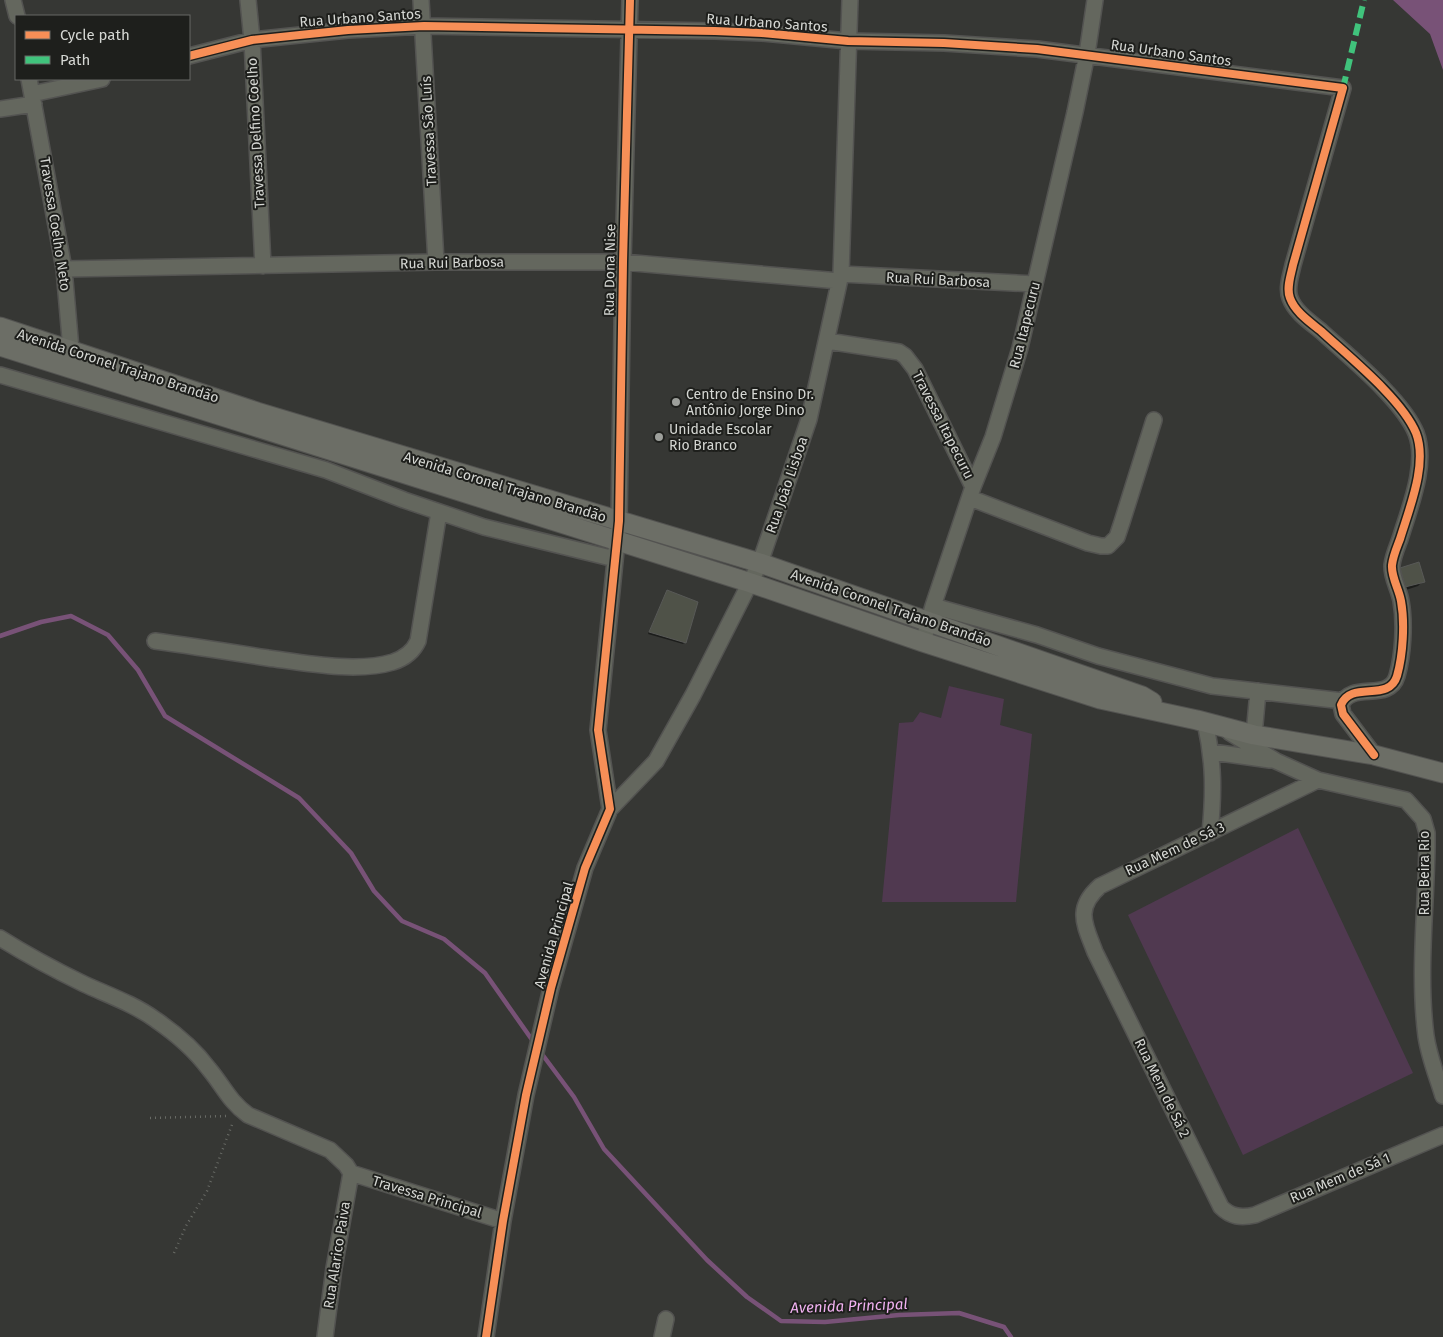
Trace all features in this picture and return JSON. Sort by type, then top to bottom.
[{"type":"main road","name":"Avenida Coronel Trajano Brandão","points":[[0,328],[257,412],[930,613],[1142,696],[1175,715]]},
{"type":"main road","name":"Avenida Coronel Trajano Brandão","points":[[0,346],[616,549],[751,583],[923,642],[1100,699],[1254,735],[1374,755],[1443,773]]},
{"type":"street","points":[[14,0],[17,15]]},
{"type":"street","name":"Travessa Delfino Coelho","points":[[248,0],[252,40],[263,266]]},
{"type":"street","name":"Travessa São Luís","points":[[421,0],[424,26],[436,262]]},
{"type":"street","name":"Rua Dona Nise","points":[[616,549],[619,521],[630,0]]},
{"type":"street","name":"Rua João Lisboa","points":[[610,809],[656,761],[693,695],[751,583],[760,563],[810,419],[840,278],[850,0]]},
{"type":"street","name":"Rua Itapecuru","points":[[923,642],[930,613],[1006,401],[1035,284],[1087,54],[1095,0]]},
{"type":"street","name":"Rua Urbano Santos","points":[[190,56],[252,40],[312,33],[424,26],[762,33],[848,42],[944,43],[1037,49],[1343,88],[1293,265],[1289,282],[1290,298],[1302,315],[1367,373],[1397,405],[1415,432],[1420,460],[1412,498],[1392,565],[1402,612],[1401,655],[1396,678],[1392,686],[1387,689],[1352,693],[1343,701]]},
{"type":"street","name":"Travessa Coelho Neto","points":[[29,80],[64,269],[72,351],[72,370]]},
{"type":"street","points":[[0,109],[99,80]]},
{"type":"street","name":"Rua Rui Barbosa","points":[[64,269],[436,262],[623,262],[840,278],[1035,284]]},
{"type":"street","name":"Travessa Itapecuru","points":[[827,341],[890,350],[905,356],[915,369],[972,492]]},
{"type":"street","name":"Avenida Coronel Trajano Brandão","points":[[0,375],[326,470],[484,528],[616,549]]},
{"type":"street","points":[[972,492],[1088,543],[1108,546],[1117,537],[1154,420]]},
{"type":"street","points":[[155,641],[345,667],[391,663],[401,659],[415,648],[418,641],[439,512]]},
{"type":"street","points":[[610,809],[598,730],[616,549]]},
{"type":"street","points":[[930,613],[1037,635],[1098,656],[1212,686],[1343,701],[1341,709],[1343,714],[1374,755]]},
{"type":"street","points":[[1254,735],[1258,692]]},
{"type":"street","points":[[1210,833],[1214,790],[1211,724]]},
{"type":"street","name":"Rua Beira Rio","points":[[1211,724],[1276,761],[1318,780],[1406,800],[1423,819],[1427,832],[1422,965],[1424,1007],[1429,1053],[1443,1096]]},
{"type":"street","points":[[1212,752],[1276,761]]},
{"type":"street","name":"Rua Mem de Sá 3","points":[[1095,952],[1083,916],[1084,904],[1100,886],[1318,780]]},
{"type":"street","name":"Avenida Principal","points":[[486,1337],[503,1221],[526,1095],[551,988],[585,868],[610,809]]},
{"type":"street","points":[[0,938],[29,956],[69,977],[131,1005],[156,1020],[209,1068],[229,1098],[248,1116],[330,1150],[346,1165],[351,1173]]},
{"type":"street","name":"Rua Mem de Sá 2","points":[[1095,952],[1221,1207],[1227,1214],[1235,1217]]},
{"type":"street","name":"Rua Mem de Sá 1","points":[[1235,1217],[1255,1216],[1323,1185],[1443,1135]]},
{"type":"street","name":"Travessa Principal","points":[[351,1173],[503,1221]]},
{"type":"street","name":"Rua Alarico Paiva","points":[[325,1337],[334,1268],[351,1173]]},
{"type":"street","points":[[662,1337],[666,1319]]},
{"type":"path","points":[[150,1118],[236,1116],[207,1191],[186,1226],[174,1252]]},
{"type":"shaded area","points":[[1393,0],[1443,0],[1443,70],[1430,34]]},
{"type":"shaded area","points":[[949,686],[1004,699],[1000,725],[1032,734],[1016,902],[882,902],[899,723],[913,722],[920,712],[941,718]]},
{"type":"shaded area","points":[[1298,828],[1413,1073],[1243,1155],[1128,915]]},
{"type":"building","points":[[1419,562],[1425,582],[1405,587],[1400,568]]},
{"type":"building","points":[[667,590],[698,602],[686,643],[649,632]]},
{"type":"waterway","name":"Avenida Principal","points":[[0,636],[41,622],[71,616],[108,635],[138,670],[165,716],[299,798],[351,853],[374,891],[402,921],[444,939],[485,973],[535,1044]]},
{"type":"waterway","name":"Avenida Principal","points":[[539,1050],[574,1097],[604,1149],[707,1260],[747,1297],[781,1321],[825,1322],[899,1315],[959,1313],[1004,1327],[1011,1337]]},
{"type":"marked path","points":[[1343,88],[1364,0]]},
{"type":"cycle path","points":[[486,1337],[503,1221],[526,1095],[551,988],[585,868],[610,809],[598,730],[619,521],[630,0]]},
{"type":"cycle path","points":[[190,56],[252,40],[348,30],[424,26],[715,31],[762,33],[848,41],[944,43],[1037,49],[1343,88],[1293,265],[1288,290],[1292,303],[1299,312],[1359,365],[1399,406],[1416,433],[1419,445],[1419,472],[1416,486],[1392,565],[1401,601],[1403,619],[1402,649],[1397,676],[1393,684],[1386,688],[1353,694],[1346,698],[1341,705],[1343,714],[1374,755]]},
{"type":"place","name":"Centro de Ensino Dr. Antônio Jorge Dino","points":[[676,402]]},
{"type":"place","name":"Unidade Escolar Rio Branco","points":[[659,437]]}]
